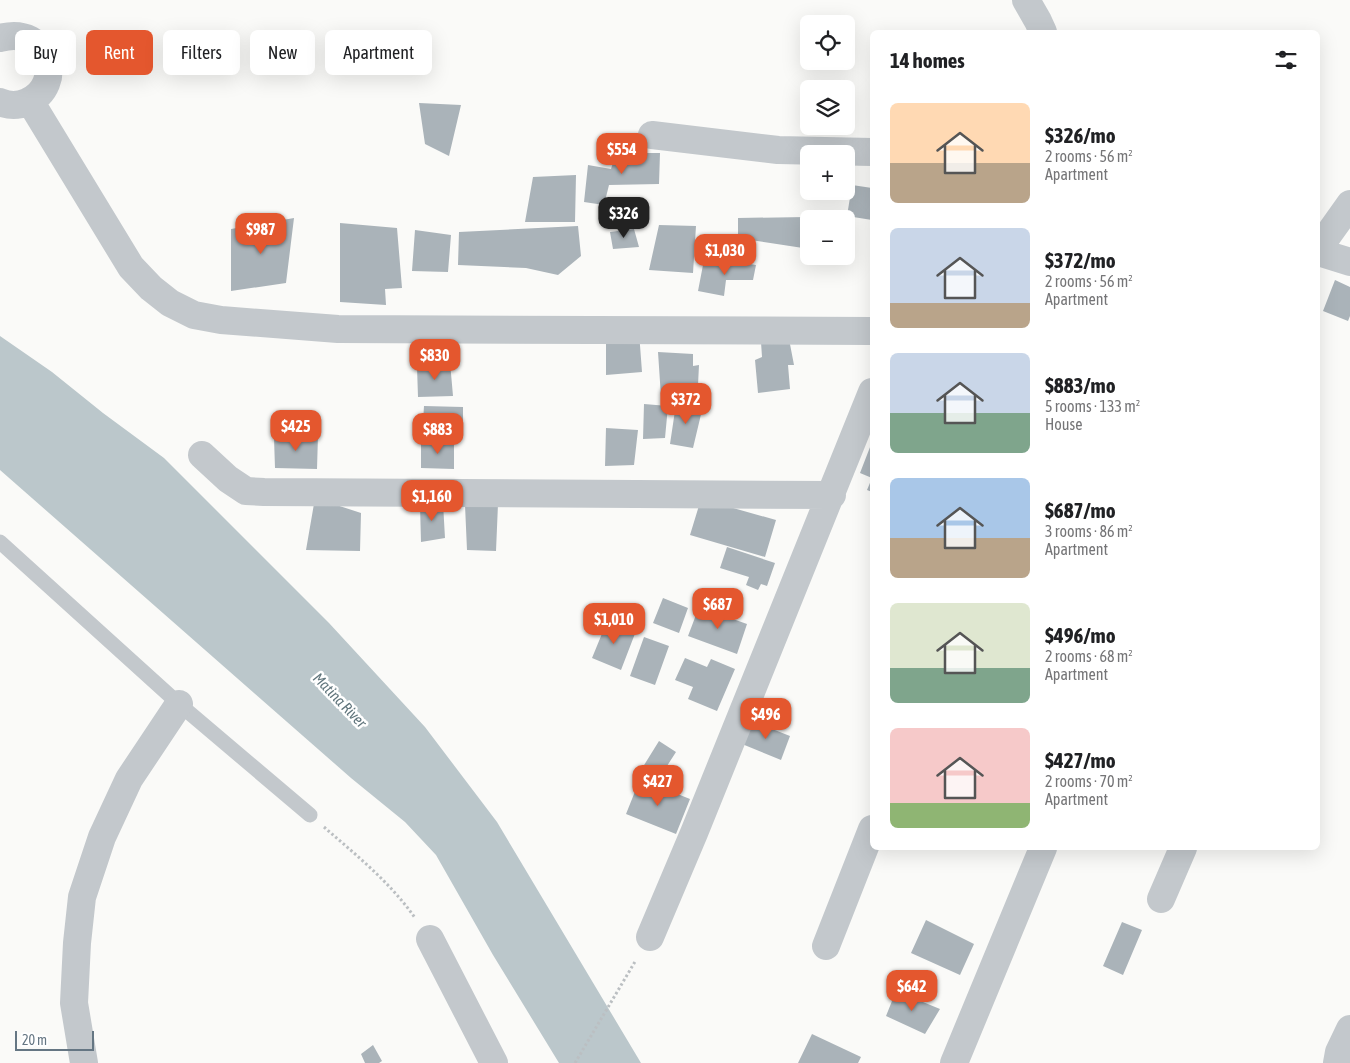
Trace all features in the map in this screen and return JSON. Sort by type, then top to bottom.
[{"type":"street","points":[[1026,0],[1042,30]]},
{"type":"street","points":[[0,102],[12,105],[30,101],[44,87],[48,78],[49,68],[47,58],[39,46],[27,38],[3,32]]},
{"type":"street","points":[[30,101],[131,267],[151,288],[170,303],[194,315],[221,320],[338,330],[870,331]]},
{"type":"street","points":[[652,135],[778,150],[870,152]]},
{"type":"street","points":[[1320,247],[1350,204]]},
{"type":"street","points":[[1320,251],[1350,262]]},
{"type":"street","points":[[650,936],[694,833],[870,397]]},
{"type":"street","points":[[202,455],[228,479],[246,491],[832,494]]},
{"type":"street","points":[[84,1063],[74,1003],[82,896],[102,837],[129,779],[179,704]]},
{"type":"street","points":[[826,946],[870,834]]},
{"type":"street","points":[[954,1063],[1042,850]]},
{"type":"street","points":[[1161,899],[1182,850]]},
{"type":"street","points":[[430,939],[494,1063]]},
{"type":"street","points":[[1337,1063],[1339,1052],[1350,1029]]},
{"type":"lane","points":[[0,542],[179,704],[310,815]]},
{"type":"path","points":[[310,815],[389,887],[412,913],[430,939]]},
{"type":"path","points":[[575,1063],[635,963]]},
{"type":"water","name":"Matina River","points":[[0,336],[52,372],[164,458],[329,623],[425,727],[497,822],[641,1063],[559,1063],[493,955],[436,855],[405,822],[351,778],[0,470]]},
{"type":"building","points":[[419,103],[461,105],[449,156],[425,144]]},
{"type":"building","points":[[616,153],[660,153],[659,184],[609,185],[604,205],[584,202],[588,165],[611,169]]},
{"type":"building","points":[[576,175],[575,222],[525,222],[533,177]]},
{"type":"building","points":[[855,185],[870,188],[870,220],[855,217],[855,210],[848,210],[850,200],[855,200]]},
{"type":"building","points":[[800,217],[800,248],[738,238],[738,218]]},
{"type":"building","points":[[294,218],[286,283],[231,291],[231,229]]},
{"type":"building","points":[[340,223],[397,228],[402,288],[385,289],[386,305],[340,302]]},
{"type":"building","points":[[659,225],[696,226],[693,273],[649,270]]},
{"type":"building","points":[[578,226],[581,256],[558,275],[526,268],[458,265],[459,232]]},
{"type":"building","points":[[634,229],[639,247],[613,249],[610,232]]},
{"type":"building","points":[[415,230],[451,235],[448,272],[412,271]]},
{"type":"building","points":[[735,254],[745,256],[743,263],[756,265],[753,280],[726,280],[724,296],[698,291],[703,265],[732,266]]},
{"type":"building","points":[[1335,280],[1350,287],[1350,316],[1348,321],[1323,311]]},
{"type":"building","points":[[606,332],[639,332],[642,372],[606,375]]},
{"type":"building","points":[[789,339],[794,365],[788,365],[790,389],[758,393],[755,360],[762,357],[761,342]]},
{"type":"building","points":[[658,352],[693,354],[693,366],[699,365],[698,385],[694,388],[695,400],[661,397]]},
{"type":"building","points":[[450,362],[453,396],[418,397],[417,367]]},
{"type":"building","points":[[644,404],[668,406],[665,438],[643,439]]},
{"type":"building","points":[[676,404],[703,406],[693,448],[670,444]]},
{"type":"building","points":[[424,406],[463,407],[463,438],[422,437]]},
{"type":"building","points":[[606,428],[638,430],[634,465],[605,466]]},
{"type":"building","points":[[318,435],[317,469],[275,468],[274,438]]},
{"type":"building","points":[[421,442],[454,442],[454,469],[421,468]]},
{"type":"building","points":[[870,447],[870,477],[860,473]]},
{"type":"building","points":[[315,498],[361,513],[360,551],[306,550]]},
{"type":"building","points":[[701,499],[776,520],[765,557],[690,535]]},
{"type":"building","points":[[443,503],[445,538],[421,542],[420,504]]},
{"type":"building","points":[[498,504],[496,551],[467,550],[465,505]]},
{"type":"building","points":[[727,547],[775,563],[767,586],[761,584],[758,590],[746,585],[749,577],[720,568]]},
{"type":"building","points":[[663,598],[688,608],[679,633],[653,623]]},
{"type":"building","points":[[699,607],[747,624],[737,654],[688,636]]},
{"type":"building","points":[[608,619],[636,631],[621,670],[592,658]]},
{"type":"building","points":[[644,637],[669,646],[655,685],[630,676]]},
{"type":"building","points":[[685,658],[707,667],[711,659],[735,669],[717,711],[688,699],[693,687],[675,680]]},
{"type":"building","points":[[752,721],[790,736],[781,760],[742,744]]},
{"type":"building","points":[[659,741],[676,752],[658,780],[641,770]]},
{"type":"building","points":[[640,779],[690,799],[676,834],[626,814]]},
{"type":"building","points":[[926,920],[974,944],[960,975],[911,953]]},
{"type":"building","points":[[1122,922],[1142,930],[1123,975],[1103,966]]},
{"type":"building","points":[[896,991],[940,1009],[925,1034],[886,1016]]},
{"type":"building","points":[[812,1034],[861,1057],[858,1063],[798,1063]]},
{"type":"building","points":[[373,1045],[382,1061],[379,1063],[365,1063],[361,1054]]}]
